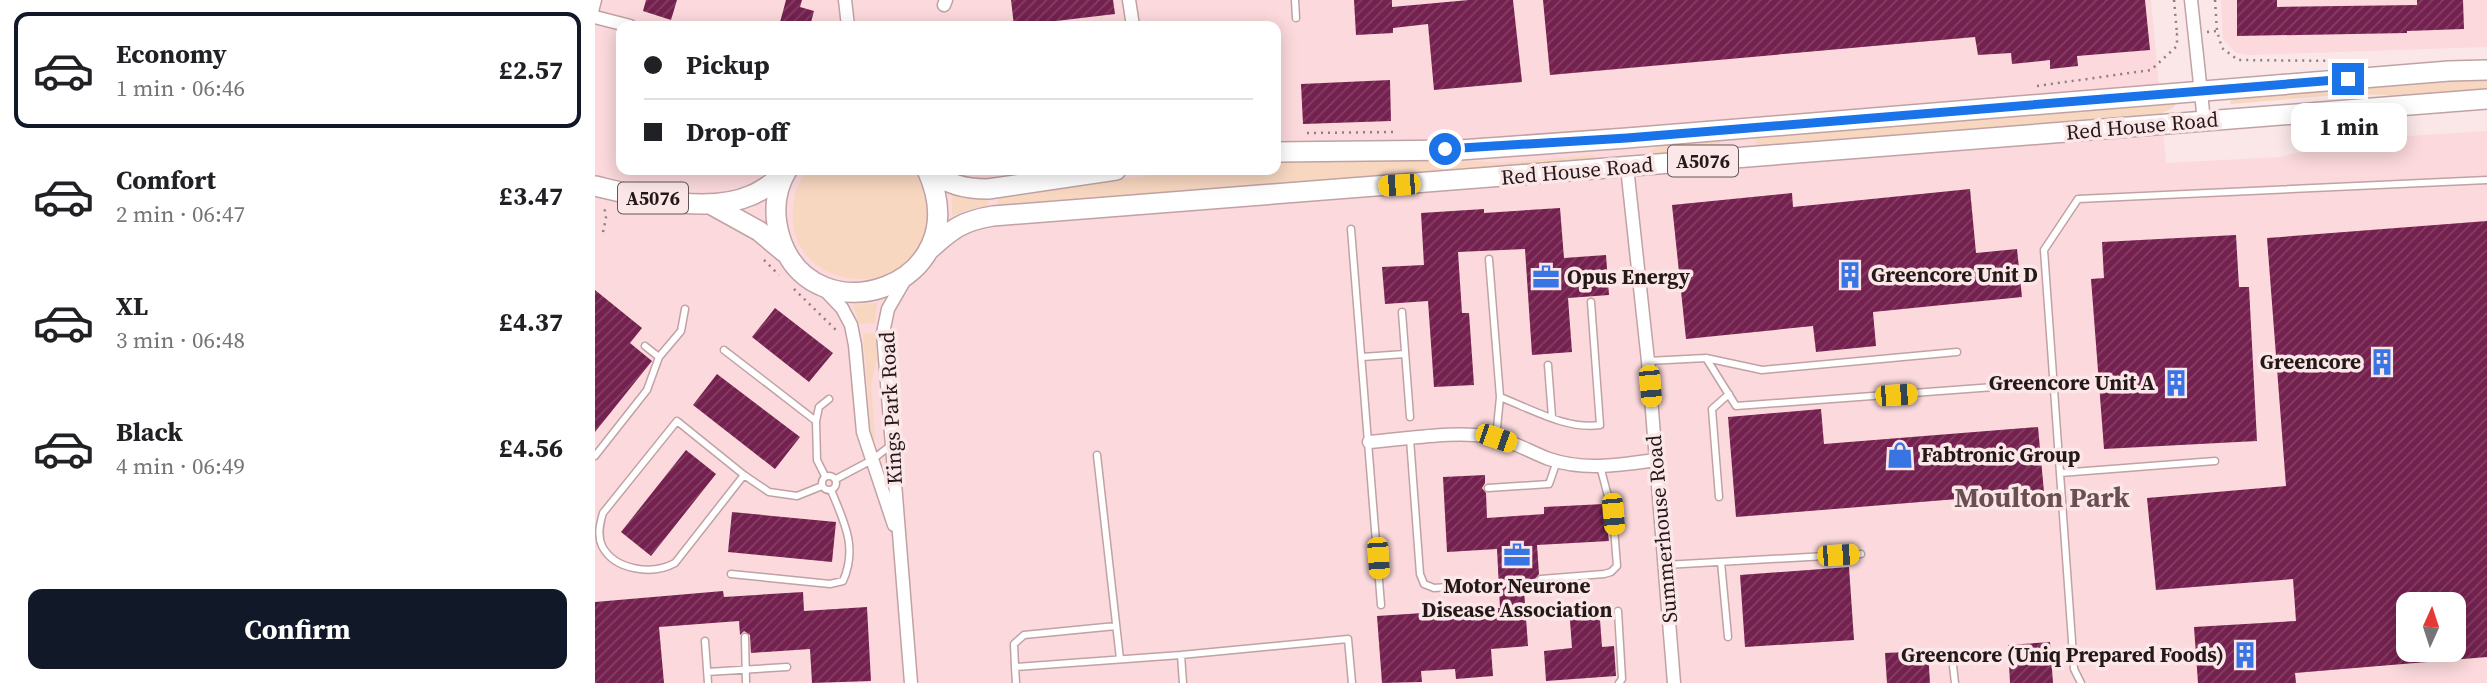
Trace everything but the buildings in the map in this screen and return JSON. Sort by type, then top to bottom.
[{"type":"main road","points":[[1281,152],[1341,149],[1460,150],[2487,70]]},
{"type":"main road","name":"Red House Road","points":[[907,275],[953,228],[965,222],[993,216],[2487,99]]},
{"type":"main road","points":[[1460,150],[1500,156],[1605,149],[1617,155],[1626,167]]},
{"type":"main road","name":"A5076","points":[[599,194],[712,205],[749,197],[765,189],[781,175]]},
{"type":"main road","points":[[785,175],[776,200],[775,214],[781,242],[796,266],[818,283],[833,289],[864,292],[886,287],[907,275]]},
{"type":"main road","points":[[929,250],[938,218],[938,201],[930,175]]},
{"type":"main road","points":[[936,175],[948,183],[970,189],[988,189],[1082,175]]},
{"type":"main road","name":"A5076","points":[[712,205],[759,231],[788,255]]},
{"type":"street","points":[[845,0],[847,21]]},
{"type":"street","points":[[1129,0],[1132,21]]},
{"type":"street","points":[[2191,0],[2204,121]]},
{"type":"street","points":[[595,14],[616,21]]},
{"type":"street","name":"Summerhouse Road","points":[[1626,167],[1648,361],[1674,683]]},
{"type":"street","name":"Kings Park Road","points":[[907,275],[888,309],[883,333],[911,683]]},
{"type":"street","name":"Kings Park Road","points":[[818,283],[842,308],[851,325],[863,432],[901,545]]},
{"type":"street","points":[[1369,442],[1455,435],[1496,438],[1576,466],[1656,460]]},
{"type":"lane","points":[[595,14],[598,0]]},
{"type":"lane","points":[[1294,0],[1296,18]]},
{"type":"lane","points":[[2081,683],[2074,669],[2044,250],[2078,199],[2487,180]]},
{"type":"lane","points":[[1351,229],[1381,605]]},
{"type":"lane","points":[[1489,259],[1500,397],[1496,438]]},
{"type":"lane","points":[[1500,397],[1574,425],[1600,425],[1591,302]]},
{"type":"lane","points":[[595,456],[647,390],[659,357],[681,331],[685,309]]},
{"type":"lane","points":[[1402,312],[1410,417]]},
{"type":"lane","points":[[645,346],[659,357]]},
{"type":"lane","points":[[724,350],[816,421]]},
{"type":"lane","points":[[1648,361],[1706,358],[1762,370],[1957,352]]},
{"type":"lane","points":[[1361,357],[1405,354]]},
{"type":"lane","points":[[1706,358],[1736,406],[2021,385]]},
{"type":"lane","points":[[1548,365],[1552,417]]},
{"type":"lane","points":[[638,384],[647,390]]},
{"type":"lane","points":[[1719,497],[1712,409],[1728,394]]},
{"type":"lane","points":[[825,476],[817,460],[816,421],[819,407],[829,399]]},
{"type":"lane","points":[[731,574],[830,584],[843,581],[848,568],[850,543],[831,490],[822,486],[797,496],[769,492],[677,421],[603,513],[599,528],[601,545],[611,556],[628,567],[662,570],[675,564],[744,475]]},
{"type":"lane","points":[[1410,439],[1420,574],[1424,584],[1434,588],[1487,584]]},
{"type":"lane","points":[[836,479],[872,460],[891,444]]},
{"type":"lane","points":[[1097,455],[1120,659]]},
{"type":"lane","points":[[1488,488],[1549,484],[1557,461]]},
{"type":"lane","points":[[2060,473],[2215,461]]},
{"type":"lane","points":[[1541,579],[1604,574],[1617,566],[1613,514],[1600,466]]},
{"type":"lane","points":[[822,486],[821,481],[825,476],[830,475],[836,479]]},
{"type":"lane","points":[[831,490],[835,487],[836,479]]},
{"type":"lane","points":[[1665,565],[1861,554]]},
{"type":"lane","points":[[1721,562],[1728,638]]},
{"type":"lane","points":[[1618,611],[1622,679],[1619,683]]},
{"type":"lane","points":[[1016,683],[1014,644],[1024,635],[1116,626]]},
{"type":"lane","points":[[745,637],[746,683]]},
{"type":"lane","points":[[1015,667],[1348,639],[1352,683]]},
{"type":"lane","points":[[705,641],[708,683]]},
{"type":"lane","points":[[1181,654],[1183,683]]},
{"type":"lane","points":[[1952,657],[1955,683]]},
{"type":"lane","points":[[707,672],[787,667]]},
{"type":"path","points":[[2034,86],[2151,70],[2177,46],[2173,0]]},
{"type":"path","points":[[2215,0],[2217,31],[2222,48],[2238,60],[2352,61]]},
{"type":"path","points":[[2177,34],[2217,31]]},
{"type":"path","points":[[1303,133],[1398,132]]},
{"type":"path","points":[[599,194],[611,203]]},
{"type":"path","points":[[599,194],[606,218],[603,232]]},
{"type":"path","points":[[762,257],[781,276]]},
{"type":"path","points":[[790,286],[839,333]]},
{"type":"shaded area","points":[[595,0],[2151,0],[2166,163],[2280,157],[2345,140],[2487,131],[2487,683],[595,683]]},
{"type":"shaded area","points":[[2221,0],[2487,0],[2487,47],[2248,55],[2236,53],[2223,39]]},
{"type":"shaded area","points":[[2487,81],[2487,90],[2392,95],[2349,94],[2231,104],[2230,99]]},
{"type":"shaded area","points":[[2177,103],[2160,114],[1755,147],[1756,138]]},
{"type":"shaded area","points":[[1719,139],[1721,149],[1645,154],[1664,143]]},
{"type":"shaded area","points":[[1595,155],[1595,159],[998,207],[997,197],[1152,175],[1281,175],[1281,162],[1423,158],[1499,163]]},
{"type":"shaded area","points":[[805,175],[917,175],[925,190],[928,214],[926,230],[913,255],[893,271],[871,278],[847,278],[825,270],[807,256],[796,235],[794,198]]},
{"type":"shaded area","points":[[952,195],[988,198],[989,207],[969,209],[952,216]]},
{"type":"shaded area","points":[[877,303],[875,323],[859,324],[853,305]]},
{"type":"shaded area","points":[[875,333],[877,358],[871,384],[875,439],[872,440],[863,334]]},
{"type":"place","name":"Greencore Unit D","points":[[1850,275]]},
{"type":"place","name":"Opus Energy","points":[[1546,277]]},
{"type":"place","name":"Greencore","points":[[2382,362]]},
{"type":"place","name":"Greencore Unit A","points":[[2176,383]]},
{"type":"place","name":"Fabtronic Group","points":[[1900,455]]},
{"type":"place","name":"Motor Neurone Disease Association","points":[[1517,555]]},
{"type":"place","name":"Greencore (Uniq Prepared Foods)","points":[[2245,655]]},
{"type":"district","name":"Moulton Park","points":[[2042,497]]},
{"type":"route","points":[[1445,149],[1627,138],[2348,79]]}]
